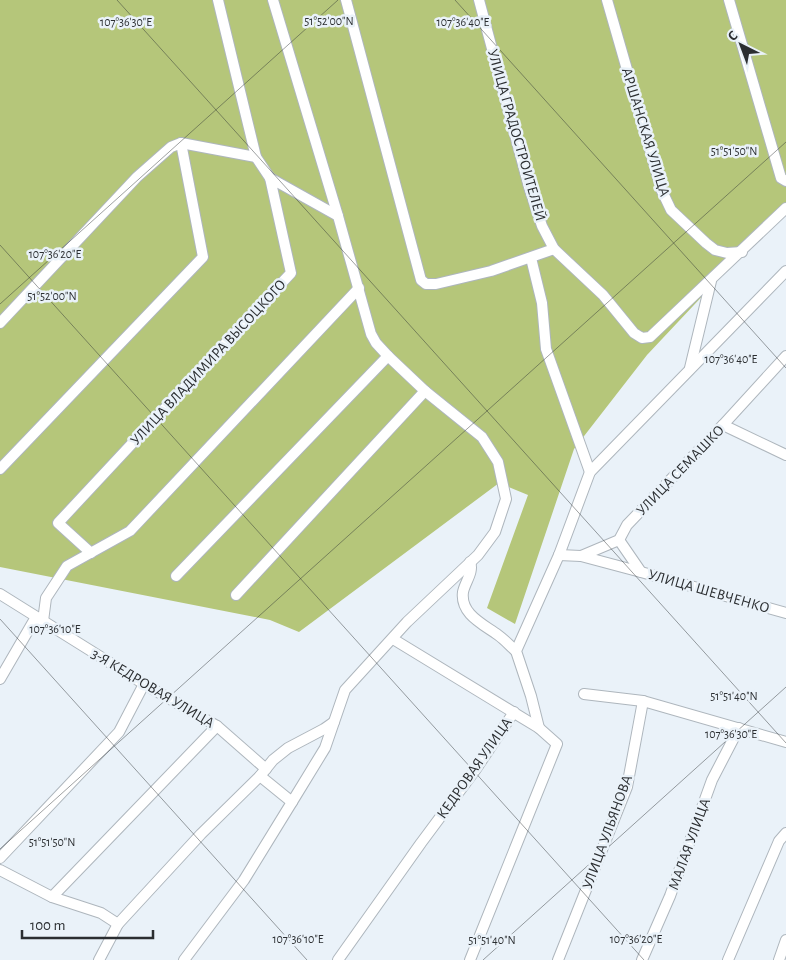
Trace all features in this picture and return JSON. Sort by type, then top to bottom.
[{"type":"street","name":"УЛИЦА ВЛАДИМИРА ВЫСОЦКОГО","points":[[91,553],[58,523],[291,273],[270,178],[256,157],[218,0]]},
{"type":"street","points":[[184,960],[244,880],[325,748],[345,690],[408,622],[490,540],[495,532],[506,499],[498,462],[482,437],[425,391],[376,343],[273,0]]},
{"type":"street","points":[[346,0],[421,280],[426,284],[436,284],[491,271],[554,249]]},
{"type":"street","name":"УЛИЦА ГРАДОСТРОИТЕЛЕЙ","points":[[479,0],[529,187],[542,226],[554,249],[603,295],[634,333],[642,338],[650,337],[742,252],[786,208]]},
{"type":"street","name":"АРШАНСКАЯ УЛИЦА","points":[[607,0],[662,191],[671,210],[715,250],[727,253],[742,252]]},
{"type":"street","points":[[729,0],[781,178],[786,181]]},
{"type":"street","points":[[0,323],[137,177],[165,152],[181,142],[256,157]]},
{"type":"street","points":[[0,469],[203,257],[181,142]]},
{"type":"street","name":"УЛИЦА ВЛАДИМИРА ВЫСОЦКОГО","points":[[270,178],[338,216]]},
{"type":"street","points":[[531,258],[542,303],[546,349],[590,472]]},
{"type":"street","points":[[516,651],[559,555],[590,472],[786,271]]},
{"type":"street","points":[[689,370],[712,280]]},
{"type":"street","points":[[0,679],[39,619],[46,598],[67,566],[130,531],[359,288]]},
{"type":"street","points":[[176,576],[388,356]]},
{"type":"street","name":"УЛИЦА СЕМАШКО","points":[[619,540],[627,525],[786,356]]},
{"type":"street","points":[[236,595],[425,391]]},
{"type":"street","points":[[723,425],[786,455]]},
{"type":"street","points":[[581,556],[619,540]]},
{"type":"street","name":"УЛИЦА ШЕВЧЕНКО","points":[[619,540],[640,572],[786,613]]},
{"type":"street","points":[[559,555],[581,556],[640,572]]},
{"type":"street","points":[[470,562],[472,568],[463,589],[466,609],[474,618],[500,636],[516,651],[539,728]]},
{"type":"street","name":"3-Я КЕДРОВАЯ УЛИЦА","points":[[4,597],[144,684],[217,726],[292,802]]},
{"type":"street","points":[[393,639],[514,712]]},
{"type":"street","points":[[0,858],[119,732],[144,684]]},
{"type":"street","points":[[584,694],[643,701],[786,742]]},
{"type":"street","name":"УЛИЦА УЛЬЯНОВА","points":[[558,960],[627,787],[643,701]]},
{"type":"street","name":"КЕДРОВАЯ УЛИЦА","points":[[338,960],[420,843],[476,769],[514,712],[539,728],[557,744],[470,960]]},
{"type":"street","points":[[99,960],[118,924],[273,760],[288,748],[334,722]]},
{"type":"street","points":[[52,897],[217,726]]},
{"type":"street","name":"МАЛАЯ УЛИЦА","points":[[642,960],[670,896],[712,780],[739,728]]},
{"type":"street","points":[[728,960],[768,865],[779,841],[786,832]]},
{"type":"street","points":[[0,870],[52,897],[101,913],[118,924]]},
{"type":"street","points":[[779,960],[786,940]]},
{"type":"green space","points":[[0,0],[786,0],[786,207],[647,355],[574,449],[515,624],[487,608],[528,495],[499,483],[299,632],[270,620],[0,567]]}]
